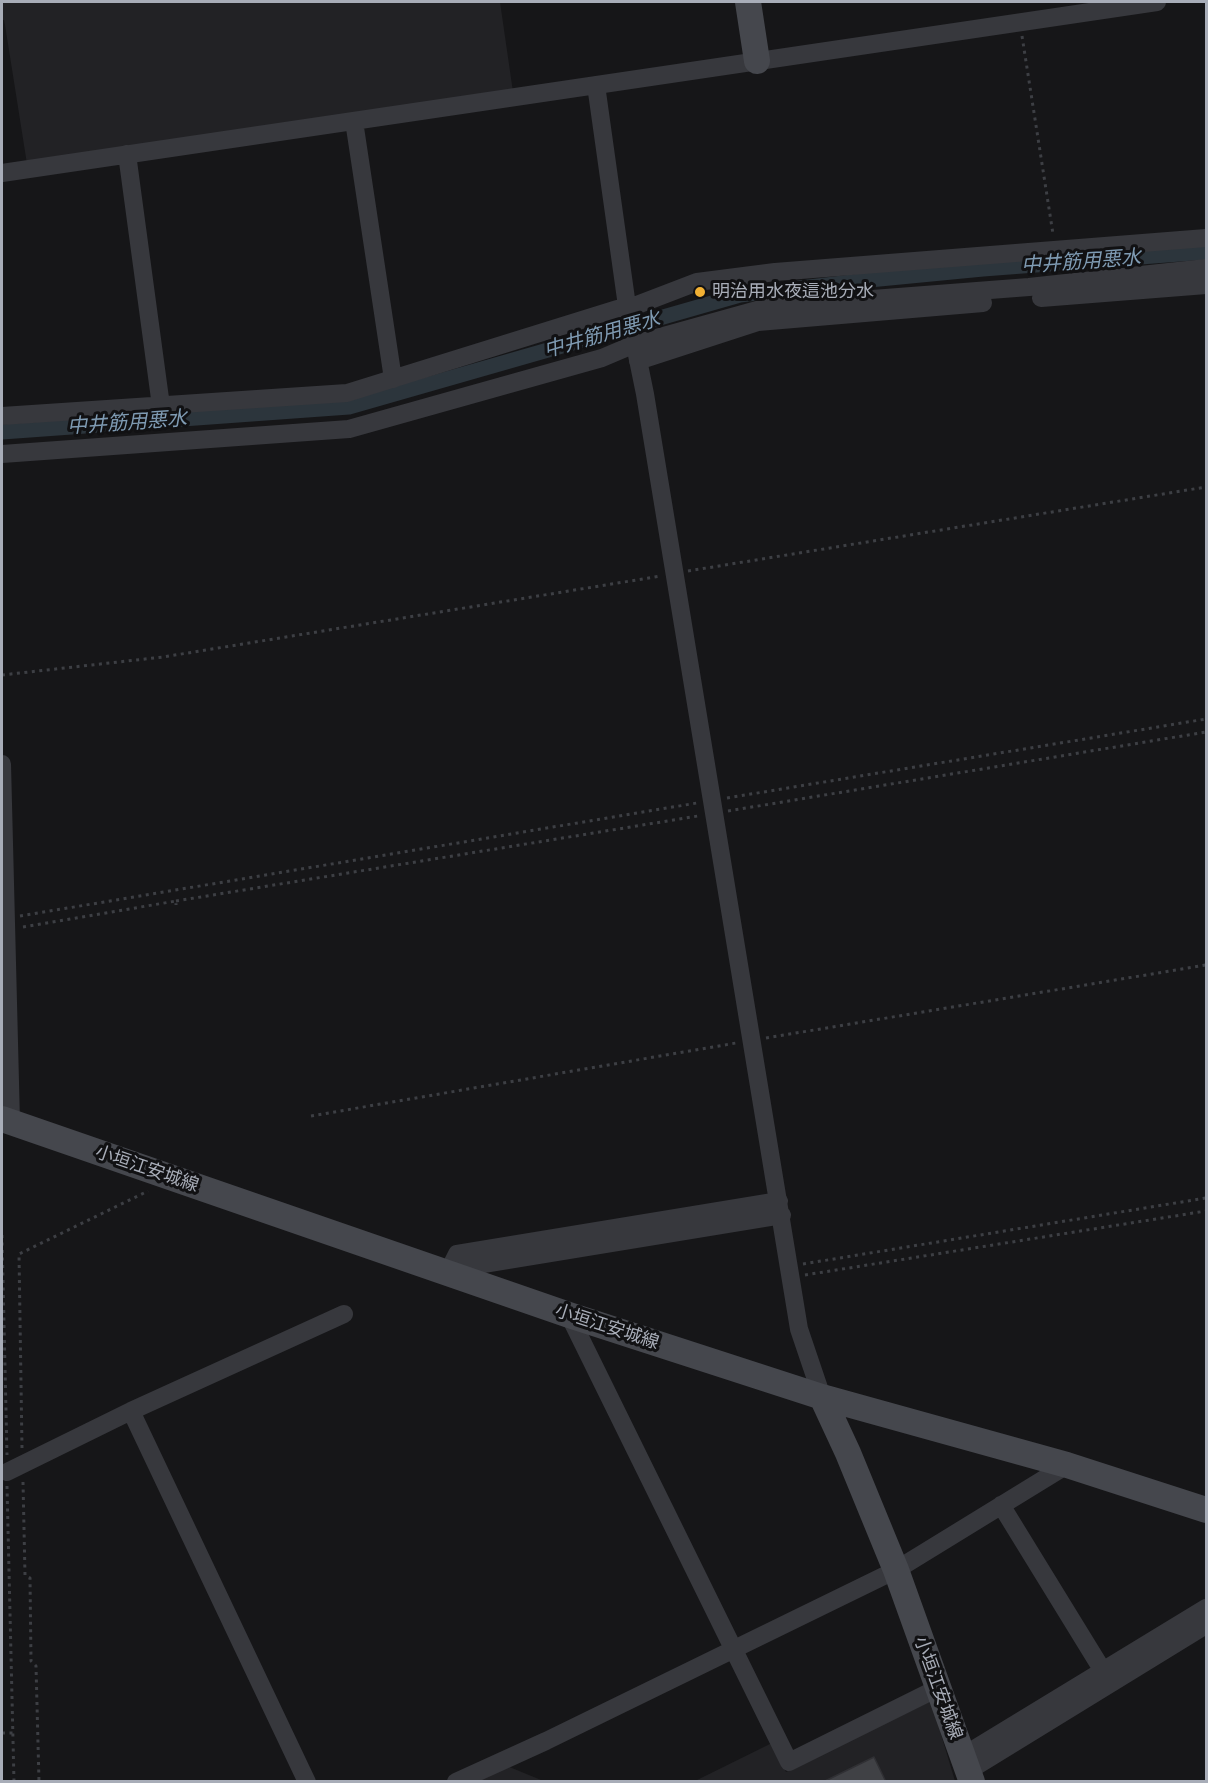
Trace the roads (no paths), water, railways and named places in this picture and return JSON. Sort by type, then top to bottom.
[{"type":"main road","points":[[748,2],[757,61]]},
{"type":"main road","name":"小垣江安城線","points":[[6,1121],[569,1315],[822,1397],[848,1453],[896,1570],[967,1770]]},
{"type":"main road","points":[[822,1397],[1067,1465],[1206,1510]]},
{"type":"street","points":[[2,174],[1157,2]]},
{"type":"street","points":[[596,85],[628,312],[675,573],[790,1272],[800,1329],[822,1397]]},
{"type":"street","points":[[359,120],[386,260],[376,267],[393,379]]},
{"type":"street","points":[[128,154],[160,406]]},
{"type":"street","points":[[2,416],[347,393],[628,312],[637,305],[697,282],[775,272],[1206,238]]},
{"type":"street","points":[[2,454],[349,429],[602,358],[768,307],[1029,287],[1206,268]]},
{"type":"street","points":[[636,348],[758,322],[1206,285]]},
{"type":"street","points":[[2,764],[6,1121]]},
{"type":"street","points":[[448,1272],[780,1208]]},
{"type":"street","points":[[8,1472],[131,1411],[344,1314]]},
{"type":"street","points":[[569,1315],[789,1762],[938,1688]]},
{"type":"street","points":[[131,1411],[307,1782]]},
{"type":"street","points":[[456,1782],[546,1741],[896,1570],[1067,1465]]},
{"type":"street","points":[[1001,1505],[1103,1671]]},
{"type":"street","points":[[967,1770],[1103,1671],[1206,1608]]},
{"type":"street","points":[[967,1770],[1206,1625]]},
{"type":"waterway","name":"中井筋用悪水","points":[[2,432],[349,407],[740,295],[983,269],[1206,252]]},
{"type":"place","name":"明治用水夜這池分水","points":[[700,292]]}]
